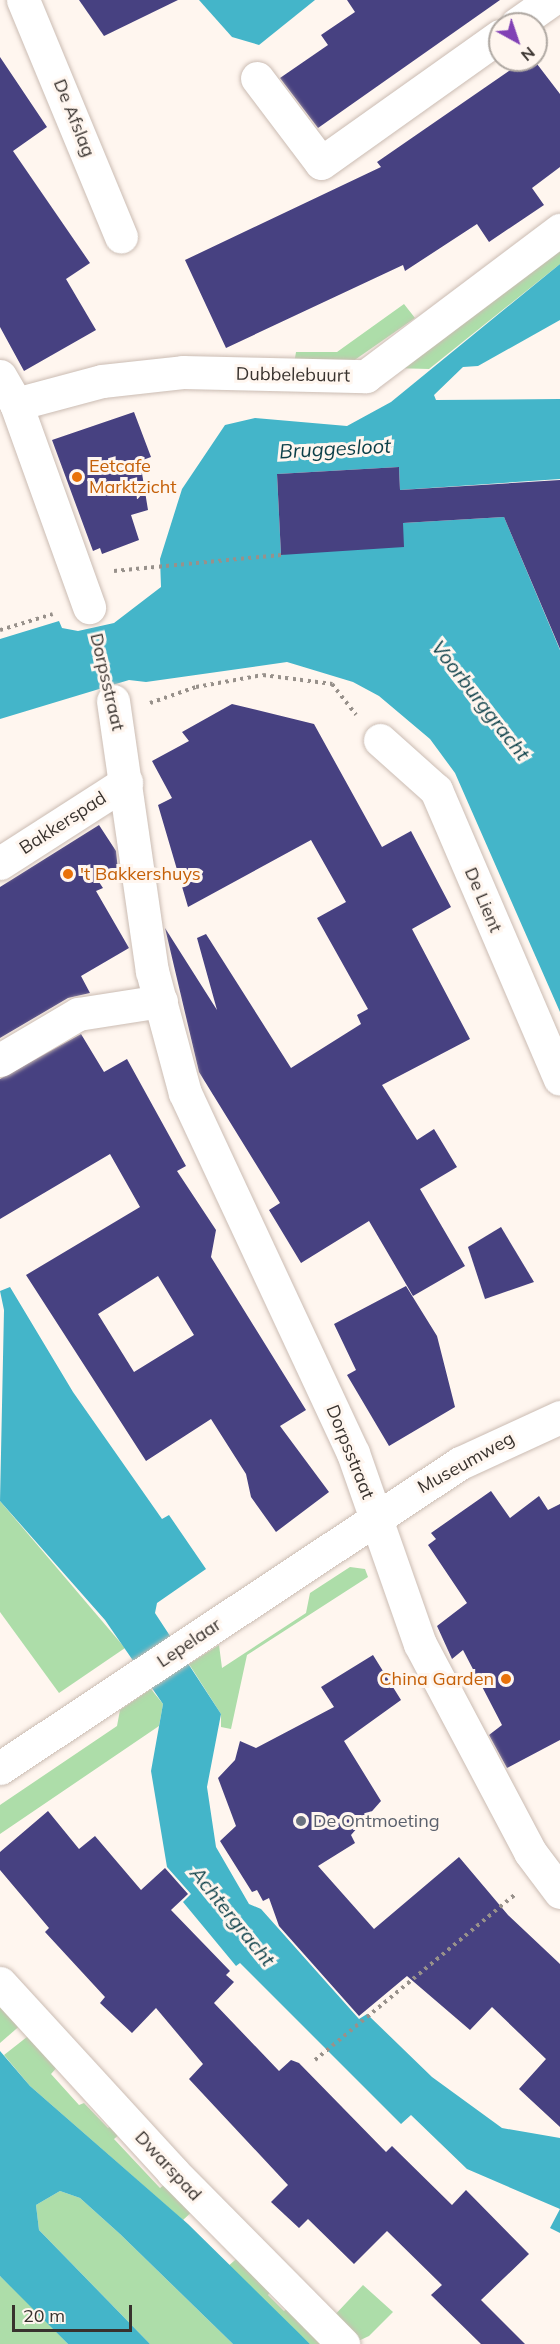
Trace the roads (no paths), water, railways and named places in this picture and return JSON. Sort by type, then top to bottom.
[{"type":"street","name":"De Afslag","points":[[22,0],[121,237]]},
{"type":"street","points":[[534,12],[551,0]]},
{"type":"street","points":[[257,78],[321,163],[488,45]]},
{"type":"street","name":"Dubbelebuurt","points":[[16,404],[102,381],[183,372],[366,376],[560,230]]},
{"type":"street","points":[[0,376],[16,404],[89,605]]},
{"type":"street","name":"Dorpsstraat","points":[[113,701],[161,1001],[185,1093],[320,1376],[376,1517],[420,1644],[530,1852],[552,1881]]},
{"type":"street","name":"De Lient","points":[[380,740],[436,790],[560,1079]]},
{"type":"street","name":"Bakkerspad","points":[[0,863],[126,782]]},
{"type":"street","points":[[0,1060],[78,1014],[161,1001]]},
{"type":"street","name":"Museumweg","points":[[376,1517],[490,1446],[560,1417]]},
{"type":"street","name":"Lepelaar","points":[[0,1768],[376,1517]]},
{"type":"street","name":"Dwarspad","points":[[0,1983],[173,2172],[343,2344]]},
{"type":"water","points":[[199,0],[315,0],[259,45],[232,37]]},
{"type":"water","points":[[560,264],[560,320],[478,366],[463,367],[434,395],[436,400],[560,399],[560,479],[400,490],[399,467],[277,474],[281,555],[403,523],[504,517],[560,650],[560,1012],[455,773],[430,739],[379,696],[353,682],[287,662],[146,682],[129,680],[0,719],[0,639],[59,621],[62,628],[78,631],[114,623],[161,587],[160,559],[182,489],[225,425],[255,418],[347,426],[391,402]]},
{"type":"water","name":"Achtergracht","points":[[10,1287],[73,1392],[162,1519],[169,1515],[206,1569],[157,1603],[155,1613],[221,1714],[207,1787],[216,1847],[249,1904],[261,1909],[359,2019],[367,2014],[432,2077],[502,2128],[560,2138],[560,2209],[467,2169],[411,2115],[401,2124],[240,1963],[236,1966],[183,1902],[191,1894],[167,1867],[151,1771],[163,1704],[105,1620],[0,1501],[4,1310],[0,1291]]},
{"type":"water","points":[[0,2051],[30,2086],[188,2224],[310,2344],[233,2344],[80,2198],[60,2191],[36,2205],[39,2230],[150,2344],[68,2344],[0,2276]]},
{"type":"water","points":[[560,2209],[560,2233],[550,2228]]},
{"type":"place","name":"Eetcafe Marktzicht","points":[[77,477]]},
{"type":"place","name":"'t Bakkershuys","points":[[68,874]]},
{"type":"place","name":"China Garden","points":[[506,1679]]},
{"type":"place","name":"De Ontmoeting","points":[[301,1821]]},
{"type":"water label","name":"Bruggesloot","points":[[335,448]]},
{"type":"water label","name":"Voorburggracht","points":[[481,700]]}]
